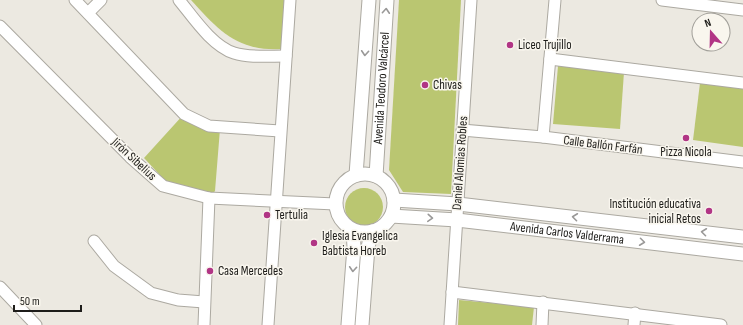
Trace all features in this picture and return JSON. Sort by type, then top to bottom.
[{"type":"street","points":[[75,0],[184,114],[209,126],[280,130]]},
{"type":"street","points":[[88,13],[101,0]]},
{"type":"street","points":[[179,0],[218,45],[234,53],[250,56],[286,56]]},
{"type":"street","points":[[268,325],[290,0]]},
{"type":"street","name":"Avenida Teodoro Valcárcel","points":[[356,175],[369,0]]},
{"type":"street","name":"Avenida Teodoro Valcárcel","points":[[376,176],[387,0]]},
{"type":"street","name":"Daniel Alomias Robles","points":[[450,325],[471,0]]},
{"type":"street","points":[[543,137],[555,0]]},
{"type":"street","points":[[662,0],[743,10]]},
{"type":"street","name":"Jirón Sibelius","points":[[0,26],[130,157],[163,186],[209,198],[335,204]]},
{"type":"street","points":[[550,58],[743,83]]},
{"type":"street","points":[[364,70],[382,70]]},
{"type":"street","name":"Calle Ballón Farfán","points":[[462,130],[543,137],[743,162]]},
{"type":"street","points":[[356,175],[376,176],[388,186],[394,200],[391,216],[386,223],[372,231],[362,232],[353,230],[340,219],[335,204],[337,194],[341,186],[356,175]]},
{"type":"street","points":[[204,325],[209,198]]},
{"type":"street","name":"Avenida Carlos Valderrama","points":[[394,200],[458,204],[743,237]]},
{"type":"street","name":"Avenida Carlos Valderrama","points":[[391,216],[457,220],[743,254]]},
{"type":"street","points":[[348,325],[354,247],[353,230]]},
{"type":"street","points":[[362,325],[368,247],[372,231]]},
{"type":"street","points":[[94,242],[114,266],[151,293],[178,300],[204,302]]},
{"type":"street","points":[[0,287],[36,325]]},
{"type":"street","points":[[452,292],[635,313],[721,325]]},
{"type":"street","points":[[542,325],[543,302]]},
{"type":"street","points":[[634,325],[635,313]]},
{"type":"green space","points":[[191,0],[286,0],[282,49],[253,47],[241,43],[230,37],[210,21]]},
{"type":"green space","name":"Chivas","points":[[399,0],[461,0],[451,194],[403,192],[389,170]]},
{"type":"green space","points":[[558,66],[624,72],[620,129],[553,124]]},
{"type":"green space","points":[[700,83],[743,88],[743,147],[693,140]]},
{"type":"green space","points":[[184,114],[220,129],[215,191],[209,198],[163,186],[159,174],[144,158]]},
{"type":"green space","points":[[360,188],[368,188],[378,193],[382,200],[382,214],[378,221],[368,226],[360,226],[350,221],[348,218],[345,211],[345,203],[350,193],[353,191]]},
{"type":"green space","points":[[459,300],[534,307],[532,325],[458,325]]},
{"type":"place","name":"Liceo Trujillo","points":[[510,45]]},
{"type":"place","name":"Chivas","points":[[425,85]]},
{"type":"place","name":"Pizza Nicola","points":[[686,138]]},
{"type":"place","name":"Institución educativa inicial Retos","points":[[709,211]]},
{"type":"place","name":"Tertulia","points":[[267,215]]},
{"type":"place","name":"Iglesia Evangelica Babtista Horeb","points":[[314,243]]},
{"type":"place","name":"Casa Mercedes","points":[[210,271]]}]
